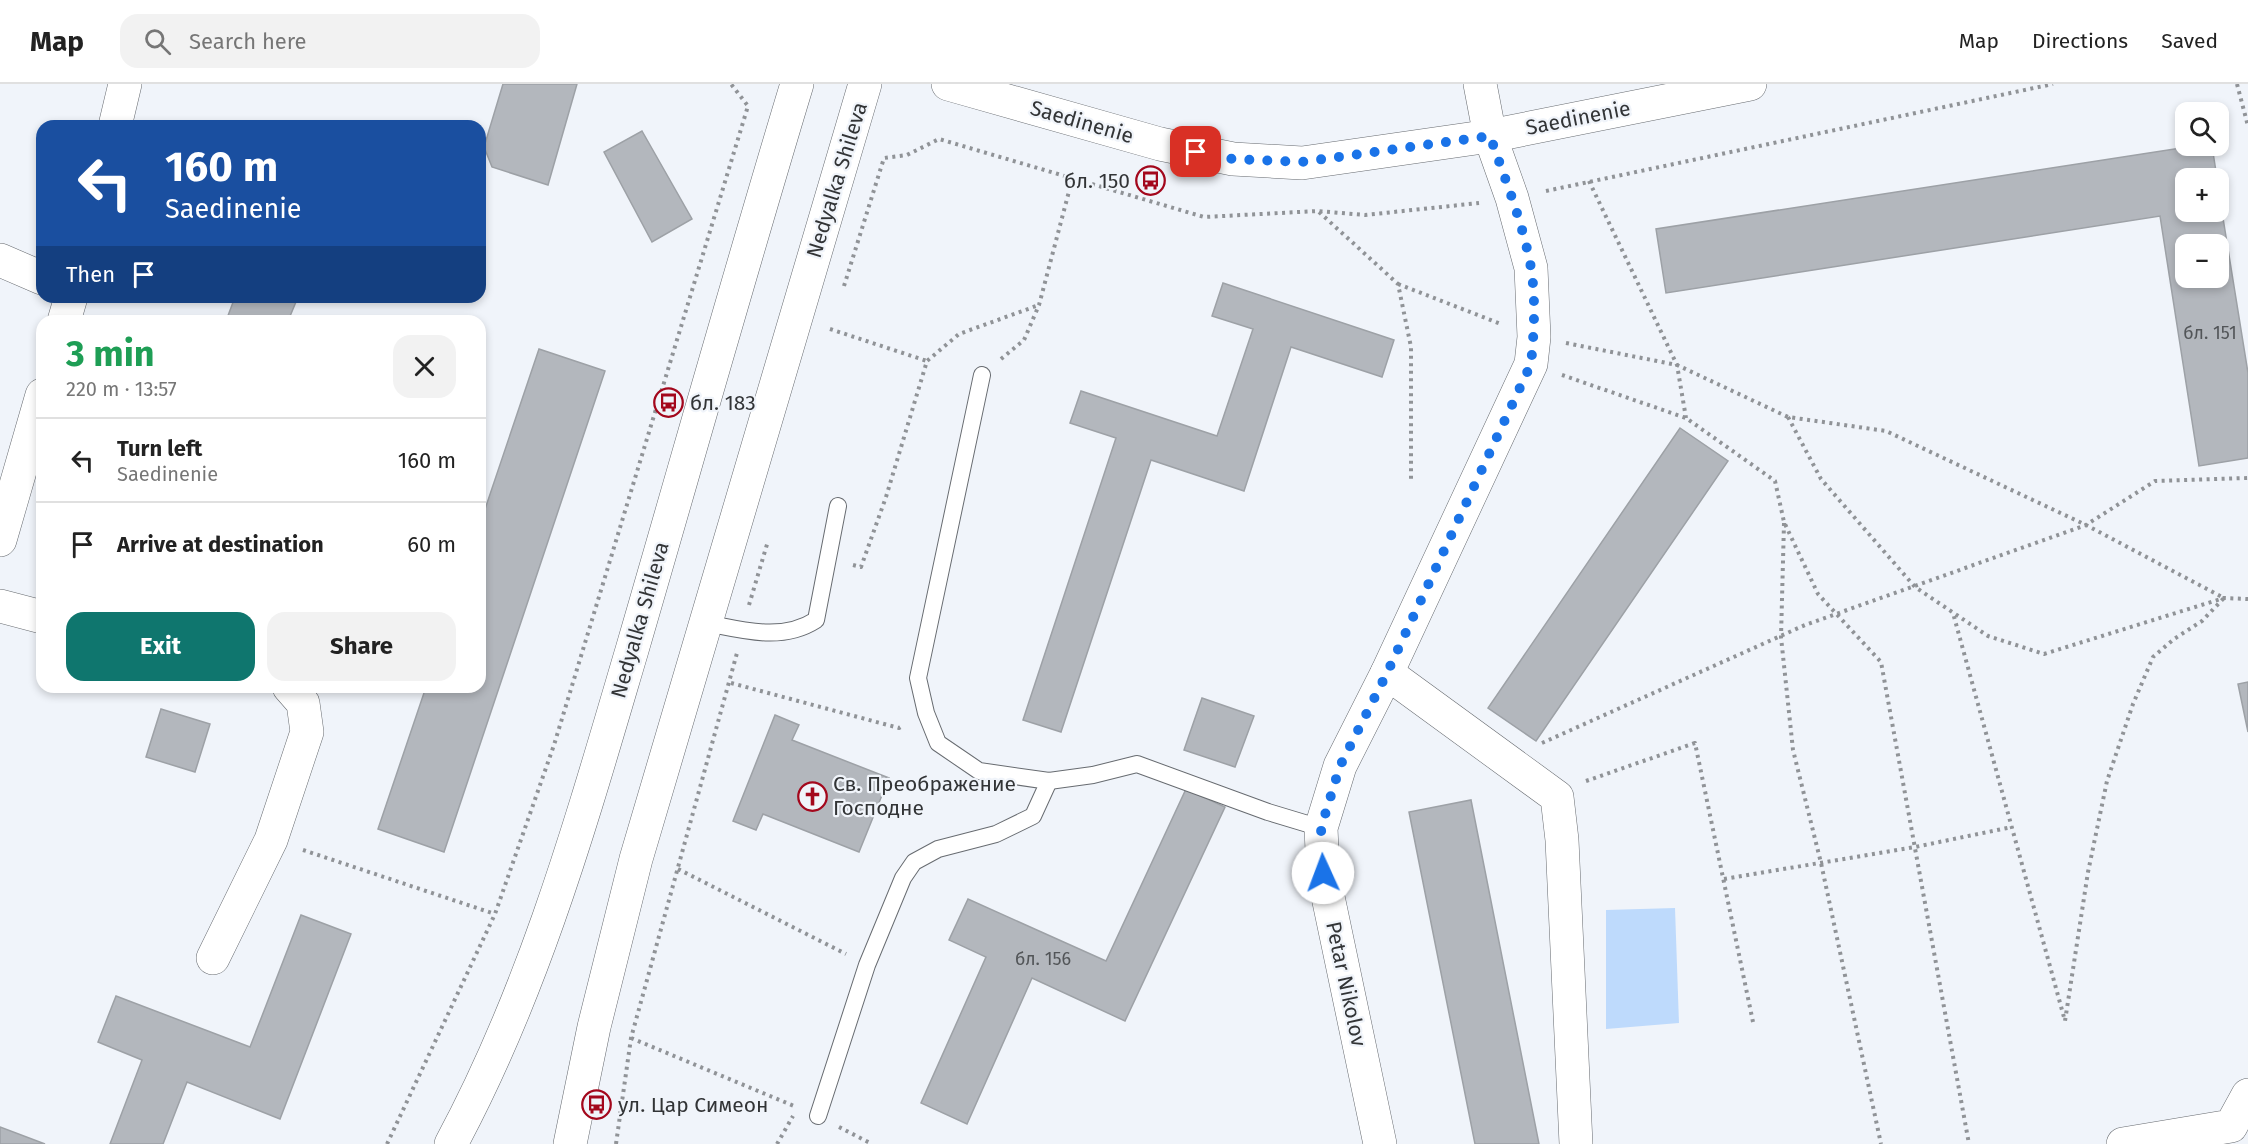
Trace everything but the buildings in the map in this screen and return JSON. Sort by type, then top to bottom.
[{"type":"street","points":[[116,120],[125,84]]},
{"type":"street","name":"Nedyalka Shileva","points":[[451,1144],[471,1106],[526,984],[576,842],[797,84]]},
{"type":"street","name":"Nedyalka Shileva","points":[[570,1144],[594,1027],[621,915],[866,84]]},
{"type":"street","name":"Saedinenie","points":[[948,84],[1160,144],[1233,159],[1302,162],[1490,136],[1750,84]]},
{"type":"street","name":"Petar Nikolov","points":[[1380,1144],[1323,873],[1321,828],[1340,766],[1387,673],[1532,350],[1531,268],[1512,198],[1490,136],[1480,84]]},
{"type":"street","points":[[0,260],[36,275]]},
{"type":"street","points":[[0,540],[36,416]]},
{"type":"street","points":[[0,606],[36,616]]},
{"type":"street","points":[[1387,673],[1557,797],[1562,840],[1575,1144]]},
{"type":"street","points":[[213,958],[271,840],[308,732],[303,703],[294,693]]},
{"type":"street","points":[[2123,1144],[2231,1126],[2248,1095]]},
{"type":"lane","points":[[982,375],[918,678],[926,713],[938,743],[979,771],[1049,781],[1093,775],[1137,764],[1268,812],[1321,828]]},
{"type":"lane","points":[[706,623],[742,630],[779,633],[801,629],[816,620],[838,506]]},
{"type":"lane","points":[[818,1116],[867,965],[903,878],[915,862],[938,849],[996,834],[1033,816],[1049,781]]},
{"type":"path","points":[[387,1144],[495,914],[554,746],[748,106],[731,84]]},
{"type":"path","points":[[1568,186],[2053,84]]},
{"type":"path","points":[[2237,84],[2248,126]]},
{"type":"path","points":[[841,295],[884,158],[907,155],[939,139],[1204,218],[1318,211],[1365,215],[1489,202]]},
{"type":"path","points":[[982,375],[1024,340],[1039,304],[1072,180]]},
{"type":"path","points":[[1589,181],[1677,365],[1686,418]]},
{"type":"path","points":[[1318,211],[1398,284],[1532,350],[1686,418],[1774,481],[1784,522],[1818,594],[1837,612],[1881,663],[1969,1144]]},
{"type":"path","points":[[1398,284],[1411,347],[1411,478]]},
{"type":"path","points":[[829,559],[861,567],[886,497],[927,361],[959,334],[1039,304]]},
{"type":"path","points":[[826,341],[833,318]]},
{"type":"path","points":[[830,329],[927,361]]},
{"type":"path","points":[[1532,350],[1677,365],[1788,417],[1886,430],[2086,525],[2224,598]]},
{"type":"path","points":[[1788,417],[1821,479],[1915,587],[1988,636],[2044,654],[2224,598],[2248,599]]},
{"type":"path","points":[[1506,759],[1837,612],[1915,587],[2086,525],[2155,481],[2248,478]]},
{"type":"path","points":[[1784,522],[1781,637],[1793,750],[1821,863],[1881,1144]]},
{"type":"path","points":[[616,1144],[631,1038],[731,683],[742,630],[771,532]]},
{"type":"path","points":[[1953,613],[2065,1021],[2088,872],[2107,781],[2133,704],[2153,657],[2174,639],[2202,621],[2224,598]]},
{"type":"path","points":[[731,683],[899,728],[926,713]]},
{"type":"path","points":[[1552,793],[1695,743],[1754,1022]]},
{"type":"path","points":[[1724,879],[1915,847],[2012,827]]},
{"type":"path","points":[[271,840],[495,914]]},
{"type":"path","points":[[678,869],[867,965]]},
{"type":"path","points":[[631,1038],[798,1108],[777,1144]]},
{"type":"path","points":[[818,1116],[872,1144]]},
{"type":"shaded area","points":[[1675,908],[1679,1023],[1606,1029],[1606,910]]},
{"type":"place","name":"бл. 150","points":[[1151,181]]},
{"type":"place","name":"бл. 183","points":[[669,403]]},
{"type":"place","name":"Св. Преображение Господне","points":[[812,796]]},
{"type":"place","name":"ул. Цар Симеон","points":[[597,1105]]},
{"type":"route","points":[[1196,152],[1233,159],[1302,162],[1490,136],[1512,198],[1531,268],[1534,337],[1531,364],[1387,673],[1340,766],[1321,828],[1323,873]]}]
